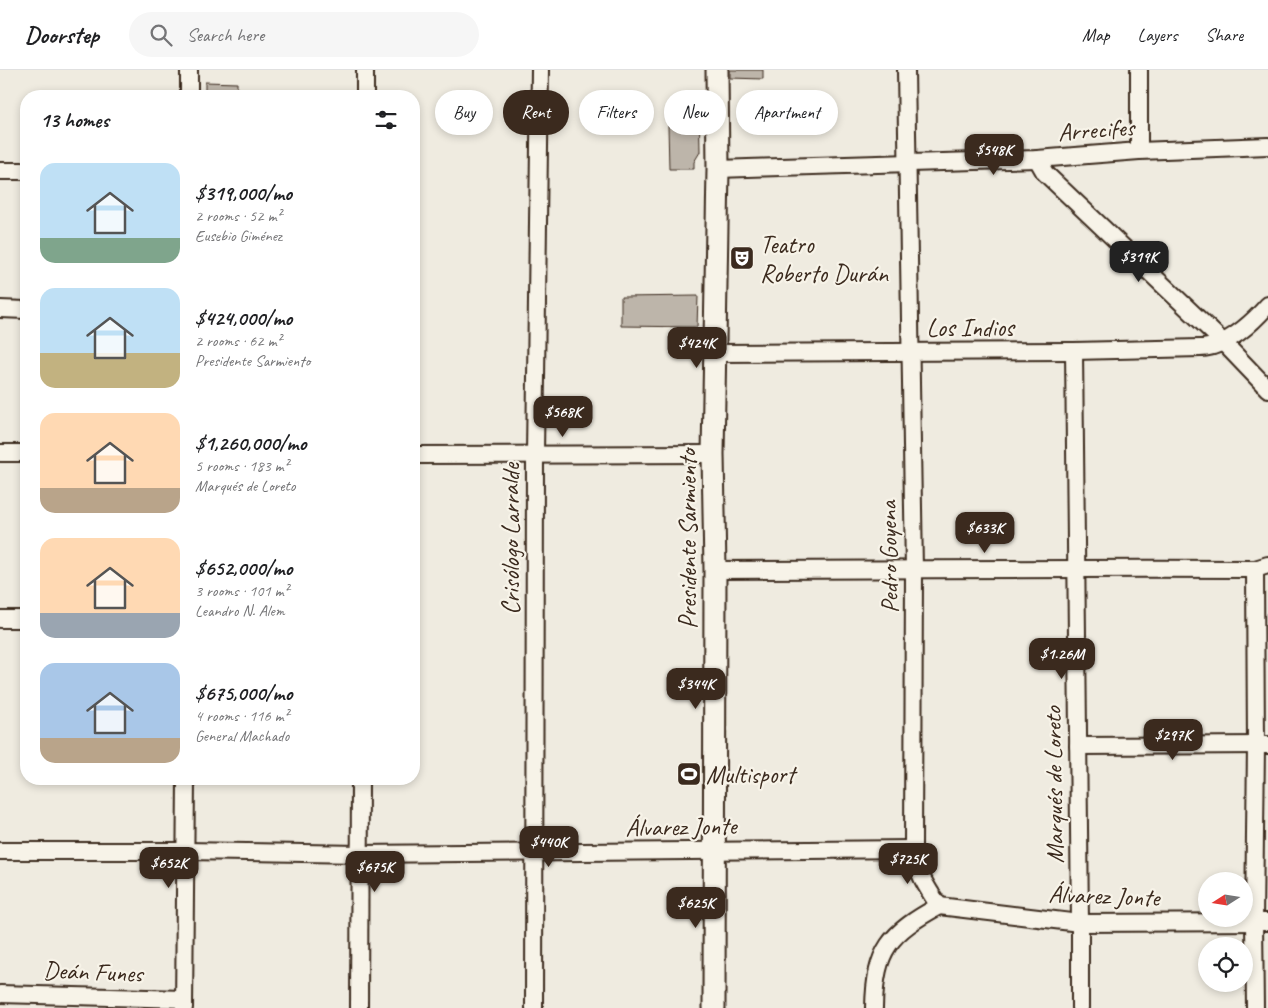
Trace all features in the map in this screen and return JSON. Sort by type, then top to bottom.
[{"type":"main road","name":"Presidente Sarmiento","points":[[714,1008],[715,570],[713,454],[718,168],[717,70]]},
{"type":"street","points":[[189,70],[189,90]]},
{"type":"street","points":[[365,70],[365,90]]},
{"type":"street","name":"Crisólogo Larralde","points":[[534,1008],[535,454],[540,70]]},
{"type":"street","name":"Pedro Goyena","points":[[906,70],[914,570],[913,849],[915,861],[923,880],[939,906]]},
{"type":"street","points":[[1139,70],[1139,151]]},
{"type":"street","name":"Arrecifes","points":[[718,168],[1036,159],[1139,151],[1268,146]]},
{"type":"street","points":[[1036,159],[1046,173],[1223,342],[1268,389]]},
{"type":"street","points":[[0,171],[20,171]]},
{"type":"street","points":[[1223,342],[1237,333],[1268,305]]},
{"type":"street","points":[[0,309],[20,310]]},
{"type":"street","name":"Los Indios","points":[[715,353],[1074,352],[1200,348],[1223,342]]},
{"type":"street","name":"Marqués de Loreto","points":[[1074,352],[1080,1008]]},
{"type":"street","points":[[0,453],[20,453]]},
{"type":"street","points":[[420,455],[713,454]]},
{"type":"street","points":[[715,570],[1261,567],[1261,922],[1254,1008]]},
{"type":"street","points":[[0,619],[20,619]]},
{"type":"street","points":[[1078,746],[1262,745]]},
{"type":"street","points":[[184,1004],[186,785]]},
{"type":"street","points":[[359,1008],[360,785]]},
{"type":"street","name":"Álvarez Jonte","points":[[0,851],[359,854],[913,849]]},
{"type":"street","points":[[874,1008],[879,963],[888,944],[899,931],[920,916],[939,906]]},
{"type":"street","name":"Álvarez Jonte","points":[[939,906],[1080,922],[1261,922]]},
{"type":"street","name":"Deán Funes","points":[[0,994],[184,1004]]},
{"type":"building","points":[[730,70],[763,70],[763,79],[730,78]]},
{"type":"building","points":[[205,82],[237,83],[237,90],[205,90]]},
{"type":"building","points":[[668,135],[700,135],[700,152],[694,162],[694,169],[669,169]]},
{"type":"building","points":[[698,296],[697,327],[621,326],[621,297]]},
{"type":"place","name":"Teatro Roberto Durán","points":[[742,258]]},
{"type":"place","name":"Multisport","points":[[689,774]]}]
